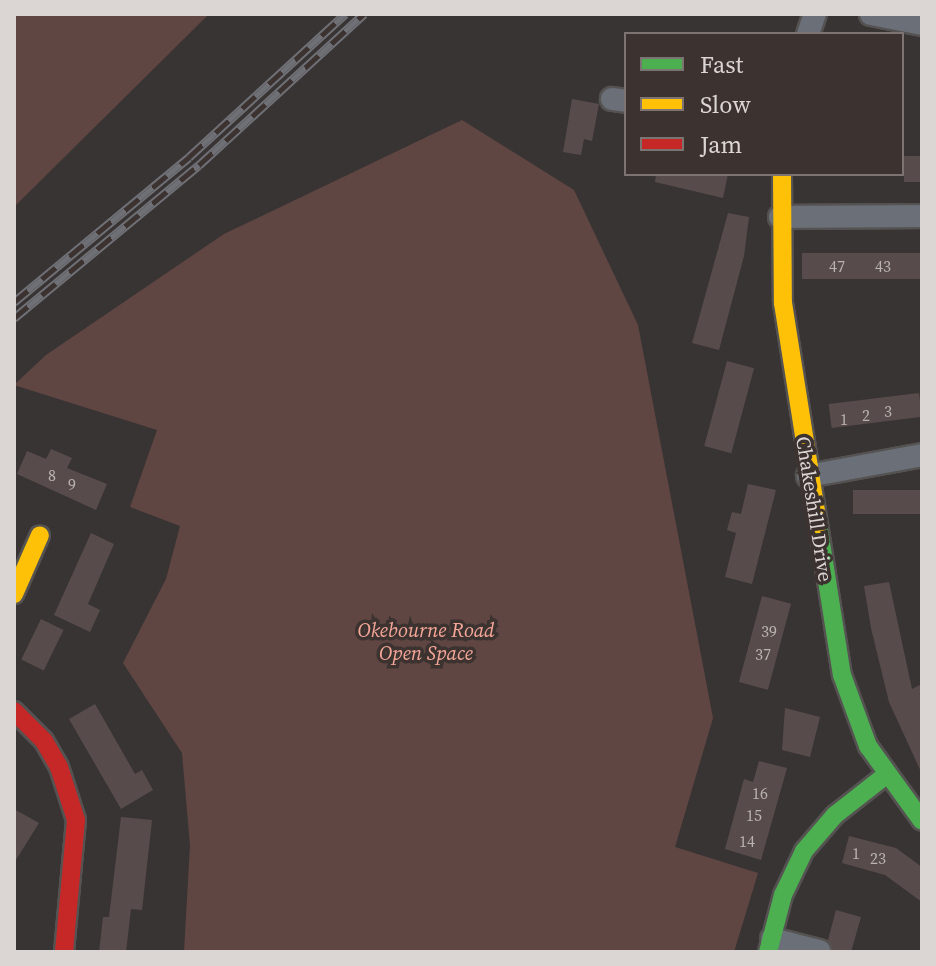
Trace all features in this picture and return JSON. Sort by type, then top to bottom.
[{"type":"street","points":[[871,14],[922,24]]},
{"type":"street","name":"Chakeshill Drive","points":[[782,176],[783,303],[808,476],[842,675],[851,709],[886,775],[922,821]]},
{"type":"street","points":[[780,217],[922,216]]},
{"type":"street","points":[[808,476],[922,455]]},
{"type":"street","points":[[14,594],[40,535]]},
{"type":"street","points":[[14,711],[44,741],[59,767],[76,820],[77,851],[64,952]]},
{"type":"street","points":[[819,951],[770,946],[790,877],[804,851],[835,815],[886,775]]},
{"type":"green space","points":[[14,14],[209,14],[14,207]]},
{"type":"green space","name":"Okebourne Road Open Space","points":[[462,120],[574,190],[638,325],[713,718],[675,847],[758,873],[734,952],[184,952],[190,845],[182,753],[123,663],[166,579],[180,526],[130,507],[157,430],[14,385],[46,355],[224,234]]},
{"type":"building","points":[[572,99],[599,104],[592,141],[584,139],[581,155],[563,152]]},
{"type":"building","points":[[904,156],[922,156],[922,182],[904,182]]},
{"type":"building","points":[[656,176],[728,176],[723,198],[655,182]]},
{"type":"building","points":[[728,213],[749,217],[744,256],[719,350],[692,343]]},
{"type":"building","points":[[802,253],[922,253],[922,279],[802,279]]},
{"type":"building","points":[[727,361],[754,368],[731,453],[704,446]]},
{"type":"building","points":[[919,393],[922,417],[832,428],[829,404]]},
{"type":"building","points":[[51,449],[72,458],[67,468],[107,484],[96,510],[17,474],[27,451],[46,459]]},
{"type":"building","points":[[748,484],[776,490],[752,584],[725,577],[736,533],[727,530],[732,512],[741,514]]},
{"type":"building","points":[[853,490],[922,490],[922,514],[853,514]]},
{"type":"building","points":[[91,533],[114,544],[88,604],[100,610],[90,632],[54,615]]},
{"type":"building","points":[[889,582],[912,689],[922,684],[922,774],[889,702],[871,628],[864,586]]},
{"type":"building","points":[[762,596],[791,604],[768,690],[739,682]]},
{"type":"building","points":[[41,619],[63,630],[44,670],[21,659]]},
{"type":"building","points":[[95,704],[135,774],[142,770],[153,790],[121,809],[69,719]]},
{"type":"building","points":[[785,708],[820,717],[810,757],[782,750]]},
{"type":"building","points":[[759,761],[787,768],[761,860],[725,849],[744,779],[753,782]]},
{"type":"building","points":[[14,809],[39,823],[14,863]]},
{"type":"building","points":[[121,817],[152,820],[142,910],[131,909],[126,952],[99,952],[103,917],[109,917]]},
{"type":"building","points":[[849,836],[896,848],[922,867],[922,902],[885,875],[842,863]]},
{"type":"building","points":[[836,910],[861,917],[851,952],[833,952],[828,940]]},
{"type":"railway","points":[[14,302],[189,157],[345,14]]},
{"type":"railway","points":[[14,318],[199,165],[364,14]]},
{"type":"traffic: fast","points":[[818,524],[842,675],[868,746],[922,821]]},
{"type":"traffic: fast","points":[[768,952],[783,895],[804,851],[835,815],[886,775]]},
{"type":"traffic: slow","points":[[782,176],[783,303],[818,524]]},
{"type":"traffic: slow","points":[[14,594],[40,535]]},
{"type":"traffic: jam","points":[[14,711],[44,741],[59,767],[76,820],[64,952]]}]
